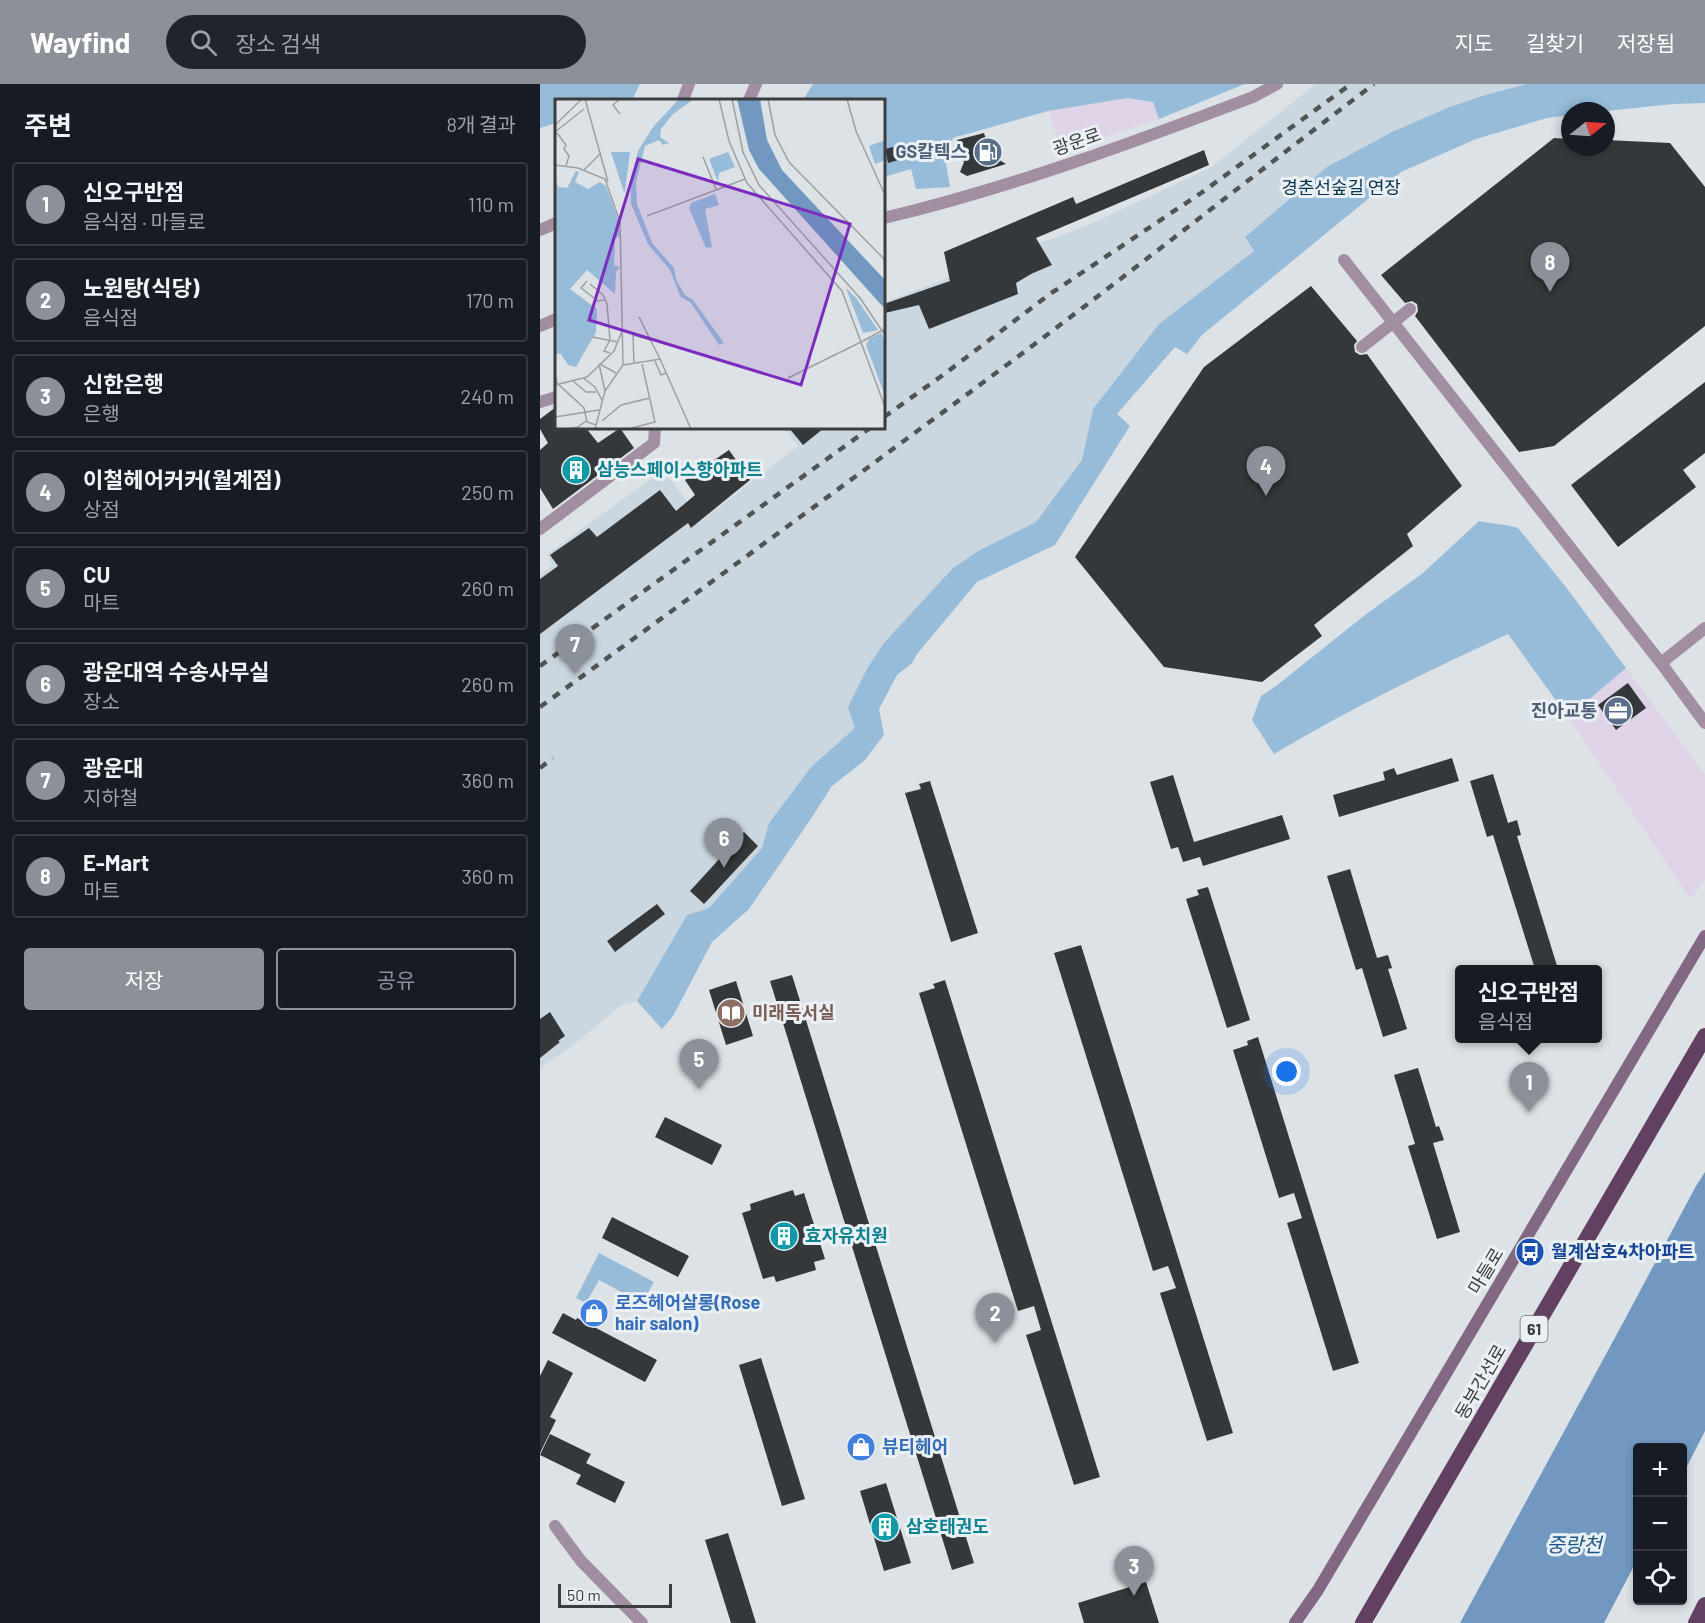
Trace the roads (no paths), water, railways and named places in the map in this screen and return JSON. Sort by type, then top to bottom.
[{"type":"highway","name":"동부간선로","points":[[1363,1623],[1705,1036]]},
{"type":"highway","points":[[1696,1623],[1705,1605]]},
{"type":"main road","name":"마들로","points":[[1296,1623],[1318,1590],[1705,936]]},
{"type":"street","points":[[682,99],[689,84]]},
{"type":"street","points":[[749,99],[756,84]]},
{"type":"street","name":"광운로","points":[[885,218],[959,199],[1051,170],[1214,112],[1253,97],[1277,84]]},
{"type":"street","points":[[540,230],[555,223]]},
{"type":"street","points":[[1344,260],[1661,663],[1705,723]]},
{"type":"street","points":[[1362,347],[1410,309]]},
{"type":"street","points":[[540,326],[555,319]]},
{"type":"street","points":[[540,402],[555,397]]},
{"type":"street","points":[[540,529],[659,443],[655,429]]},
{"type":"street","points":[[1661,663],[1705,628]]},
{"type":"street","points":[[555,1526],[582,1561],[642,1623]]},
{"type":"water","name":"중랑천","points":[[1705,1172],[1705,1431],[1687,1466],[1687,1443],[1633,1443],[1633,1568],[1604,1623],[1460,1623],[1624,1321]]},
{"type":"railway","points":[[885,416],[1050,294],[1201,193],[1351,84]]},
{"type":"railway","points":[[540,707],[1004,367],[1374,84]]},
{"type":"railway","points":[[540,666],[869,429]]},
{"type":"railway","points":[[540,768],[553,758]]},
{"type":"place","name":"GS칼텍스","points":[[988,152]]},
{"type":"place","name":"E-Mart","points":[[1550,292]]},
{"type":"place","name":"삼능스페이스향아파트","points":[[576,470]]},
{"type":"place","name":"이철헤어커커(월계점)","points":[[1266,496]]},
{"type":"place","name":"광운대","points":[[575,674]]},
{"type":"place","name":"진아교통","points":[[1618,711]]},
{"type":"place","name":"광운대역 수송사무실","points":[[724,868]]},
{"type":"place","name":"미래독서실","points":[[731,1013]]},
{"type":"place","name":"CU","points":[[699,1089]]},
{"type":"place","name":"신오구반점","points":[[1529,1112]]},
{"type":"place","name":"효자유치원","points":[[784,1236]]},
{"type":"place","name":"월계삼호4차아파트","points":[[1530,1252]]},
{"type":"place","name":"로즈헤어살롱(Rose hair salon)","points":[[594,1313]]},
{"type":"place","name":"노원탕(식당)","points":[[995,1343]]},
{"type":"place","name":"뷰티헤어","points":[[861,1447]]},
{"type":"place","name":"삼호태권도","points":[[885,1527]]},
{"type":"place","name":"신한은행","points":[[1134,1596]]},
{"type":"park label","name":"경춘선숲길 연장","points":[[1341,188]]}]
